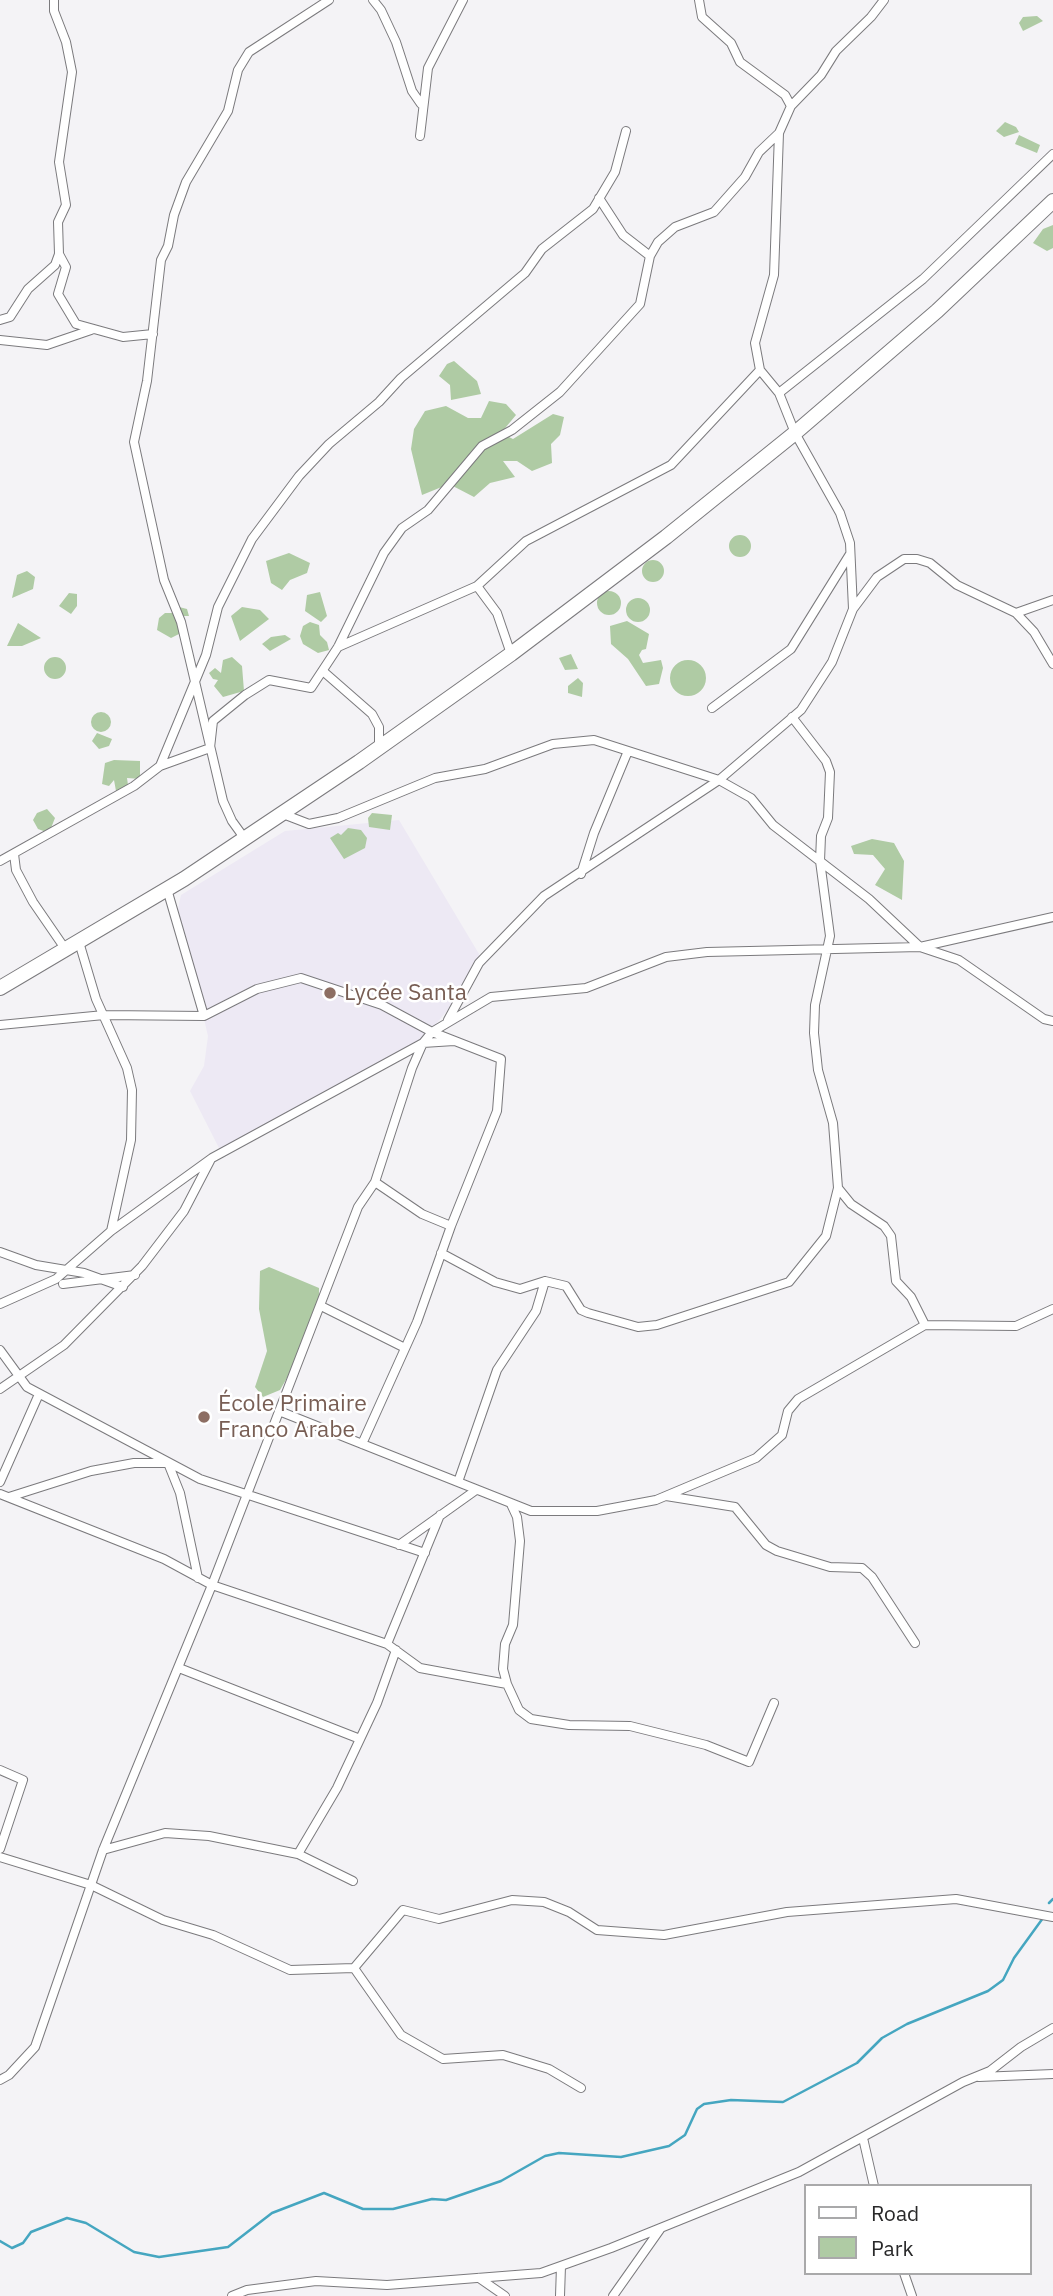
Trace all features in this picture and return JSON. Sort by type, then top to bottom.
[{"type":"highway","points":[[0,988],[167,889],[245,839],[511,654],[666,537],[795,433],[937,311],[1053,201]]},
{"type":"street","points":[[0,320],[10,317],[28,289],[55,265],[59,254],[58,222],[66,205],[59,162],[72,72],[66,42],[54,11],[54,0]]},
{"type":"street","points":[[245,839],[232,821],[223,801],[181,622],[164,580],[134,442],[153,334],[161,260],[169,246],[174,215],[186,182],[228,111],[238,70],[249,52],[329,0]]},
{"type":"street","points":[[373,0],[381,10],[396,42],[412,91],[421,104]]},
{"type":"street","points":[[420,136],[421,104],[428,68],[463,0]]},
{"type":"street","points":[[699,0],[702,17],[731,43],[740,62],[785,95],[791,106]]},
{"type":"street","points":[[853,609],[850,554],[840,513],[795,433],[779,393],[760,370],[755,343],[774,275],[779,133],[791,106],[821,75],[836,51],[871,17],[884,0]]},
{"type":"street","points":[[160,766],[206,655],[218,607],[252,539],[299,476],[401,378],[525,273],[542,249],[593,209],[615,172],[626,131]]},
{"type":"street","points":[[210,748],[213,721],[269,680],[311,688],[324,672],[384,553],[402,528],[428,510],[482,446],[512,430],[560,392],[640,304],[650,256],[658,242],[675,227],[714,212],[745,177],[759,152],[779,133]]},
{"type":"street","points":[[779,393],[923,279],[1053,154]]},
{"type":"street","points":[[599,198],[623,235],[650,256]]},
{"type":"street","points":[[59,254],[66,267],[58,294],[76,324],[123,337],[153,334]]},
{"type":"street","points":[[0,340],[47,345],[91,330]]},
{"type":"street","points":[[338,647],[477,586],[526,541],[671,465],[760,370]]},
{"type":"street","points":[[712,708],[791,649],[850,554]]},
{"type":"street","points":[[448,1020],[479,963],[544,896],[581,874],[719,780],[801,710],[832,663],[853,609],[877,577],[904,559],[930,563],[957,585],[1016,613],[1034,632],[1053,664]]},
{"type":"street","points":[[477,586],[497,613],[511,654]]},
{"type":"street","points":[[1016,613],[1053,600]]},
{"type":"street","points":[[324,672],[372,714],[379,727],[379,748]]},
{"type":"street","points":[[441,1253],[495,1282],[520,1289],[545,1281],[566,1286],[581,1310],[638,1327],[657,1325],[789,1282],[826,1236],[838,1188],[833,1123],[818,1070],[814,1033],[815,1005],[830,936],[820,861],[821,836],[828,818],[830,772],[826,761],[792,717]]},
{"type":"street","points":[[283,814],[309,824],[338,818],[435,778],[485,769],[553,744],[594,740],[719,780],[751,798],[773,825],[869,899],[920,947],[959,960],[1044,1019],[1053,1021]]},
{"type":"street","points":[[0,861],[134,786],[160,766],[210,748]]},
{"type":"street","points":[[581,874],[594,833],[628,751]]},
{"type":"street","points":[[13,854],[16,870],[33,902],[73,946],[127,1068],[132,1090],[131,1140],[111,1231]]},
{"type":"street","points":[[167,889],[204,1016]]},
{"type":"street","points":[[0,2080],[9,2075],[35,2047],[103,1850],[212,1585],[358,1208],[374,1182],[423,1043],[432,1032],[448,1020],[491,997],[586,988],[666,957],[707,952],[920,947],[1053,917]]},
{"type":"street","points":[[0,1025],[104,1016],[204,1016],[257,989],[301,978],[382,1005],[432,1032],[501,1059],[497,1111],[405,1348],[362,1444]]},
{"type":"street","points":[[0,1304],[56,1279],[111,1231],[212,1158],[423,1043],[457,1040]]},
{"type":"street","points":[[0,1390],[64,1345],[135,1275],[184,1211],[212,1158]]},
{"type":"street","points":[[374,1182],[422,1214],[451,1226]]},
{"type":"street","points":[[838,1188],[851,1204],[884,1226],[891,1236],[896,1281],[911,1297],[925,1325]]},
{"type":"street","points":[[0,1252],[36,1265],[68,1270],[123,1287]]},
{"type":"street","points":[[63,1284],[135,1275]]},
{"type":"street","points":[[458,1482],[497,1370],[536,1311],[545,1281]]},
{"type":"street","points":[[321,1306],[405,1348]]},
{"type":"street","points":[[279,1411],[531,1511],[588,1512],[625,1507],[666,1496],[755,1458],[782,1435],[788,1411],[798,1399],[925,1325],[1016,1326],[1053,1309]]},
{"type":"street","points":[[0,1350],[17,1376],[39,1394],[200,1479],[425,1553]]},
{"type":"street","points":[[0,1482],[39,1394]]},
{"type":"street","points":[[9,1497],[91,1471],[134,1463],[168,1463]]},
{"type":"street","points":[[168,1463],[180,1493],[198,1578]]},
{"type":"street","points":[[399,1545],[476,1490]]},
{"type":"street","points":[[0,1494],[164,1559],[212,1585],[387,1644],[420,1668],[450,1671],[508,1684]]},
{"type":"street","points":[[666,1496],[735,1507],[765,1545],[777,1551],[830,1567],[862,1568],[872,1577],[915,1643]]},
{"type":"street","points":[[511,1504],[517,1517],[520,1541],[513,1626],[505,1644],[503,1669],[519,1710],[531,1719],[569,1725],[630,1726],[706,1745],[749,1762],[774,1703]]},
{"type":"street","points":[[387,1644],[440,1515]]},
{"type":"street","points":[[298,1854],[337,1788],[397,1650]]},
{"type":"street","points":[[179,1668],[360,1739]]},
{"type":"street","points":[[0,1770],[23,1780],[0,1849]]},
{"type":"street","points":[[103,1850],[165,1833],[209,1836],[298,1854],[353,1881]]},
{"type":"street","points":[[0,1857],[91,1885],[163,1920],[213,1935],[290,1970],[354,1968],[403,1910],[439,1919],[512,1900],[544,1902],[569,1912],[597,1930],[664,1935],[786,1912],[956,1899],[988,1907],[1037,1911],[1053,1917]]},
{"type":"street","points":[[354,1968],[401,2035],[443,2059],[503,2055],[549,2068],[581,2088]]},
{"type":"street","points":[[232,2296],[247,2290],[316,2281],[387,2285],[541,2273],[799,2172],[990,2071],[1021,2047],[1053,2028]]},
{"type":"street","points":[[974,2078],[1053,2074]]},
{"type":"street","points":[[863,2138],[874,2184]]},
{"type":"street","points":[[613,2296],[661,2228]]},
{"type":"street","points":[[560,2296],[561,2266]]},
{"type":"street","points":[[905,2275],[912,2296]]},
{"type":"street","points":[[479,2278],[505,2296]]},
{"type":"shaded area","name":"Lycée Santa","points":[[399,820],[485,964],[423,1040],[220,1150],[190,1091],[204,1066],[208,1036],[178,909],[181,895],[285,831]]},
{"type":"green space","points":[[1037,16],[1043,21],[1023,31],[1019,23],[1023,17]]},
{"type":"green space","points":[[1005,122],[1016,127],[1019,132],[1004,137],[996,131]]},
{"type":"green space","points":[[1019,135],[1040,145],[1037,153],[1015,144]]},
{"type":"green space","points":[[1053,225],[1053,248],[1047,251],[1033,243],[1043,229]]},
{"type":"green space","points":[[454,361],[477,381],[481,394],[451,400],[450,385],[439,376],[447,364]]},
{"type":"green space","points":[[489,401],[506,404],[516,415],[501,433],[513,439],[553,414],[564,417],[560,435],[551,444],[552,463],[532,471],[517,461],[503,461],[515,477],[490,483],[474,497],[449,484],[422,495],[411,449],[414,429],[425,411],[446,406],[468,418],[481,418]]},
{"type":"green space","points":[[740,535],[748,538],[751,546],[748,554],[740,557],[732,554],[729,546],[732,538]]},
{"type":"green space","points":[[289,553],[310,563],[307,573],[290,580],[282,590],[271,583],[266,561]]},
{"type":"green space","points":[[653,560],[661,563],[664,571],[661,579],[653,582],[645,579],[642,571],[645,563]]},
{"type":"green space","points":[[27,571],[35,577],[33,589],[12,598],[17,575]]},
{"type":"green space","points":[[609,591],[617,595],[621,603],[617,611],[609,615],[601,611],[597,603],[601,595]]},
{"type":"green space","points":[[320,592],[327,616],[321,622],[305,611],[307,595]]},
{"type":"green space","points":[[69,593],[77,594],[77,606],[71,614],[59,606]]},
{"type":"green space","points":[[638,598],[646,602],[650,610],[646,618],[638,622],[630,618],[626,610],[630,602]]},
{"type":"green space","points":[[179,607],[187,609],[189,616],[182,616],[181,633],[171,638],[157,630],[159,618],[165,613],[177,613]]},
{"type":"green space","points":[[242,607],[260,610],[269,619],[240,641],[231,616]]},
{"type":"green space","points":[[627,621],[649,634],[646,649],[639,655],[643,663],[661,660],[663,668],[659,684],[646,686],[628,659],[611,644],[610,626]]},
{"type":"green space","points":[[310,622],[319,625],[320,635],[327,642],[329,650],[318,653],[303,644],[300,636],[303,626]]},
{"type":"green space","points":[[18,623],[41,638],[22,646],[7,646]]},
{"type":"green space","points":[[285,635],[291,639],[270,651],[262,644],[271,637]]},
{"type":"green space","points":[[571,654],[578,669],[565,670],[559,658]]},
{"type":"green space","points":[[55,657],[63,660],[66,668],[63,676],[55,679],[47,676],[44,668],[47,660]]},
{"type":"green space","points":[[232,657],[242,666],[244,691],[223,697],[214,686],[218,680],[213,679],[209,673],[215,668],[221,673],[223,660]]},
{"type":"green space","points":[[688,660],[701,665],[706,678],[701,691],[688,696],[675,691],[670,678],[675,665]]},
{"type":"green space","points":[[578,678],[583,683],[582,697],[568,693],[568,686]]},
{"type":"green space","points":[[101,712],[108,715],[111,722],[108,729],[101,732],[94,729],[91,722],[94,715]]},
{"type":"green space","points":[[97,733],[112,739],[109,746],[99,749],[92,741]]},
{"type":"green space","points":[[114,760],[140,761],[140,779],[127,778],[125,791],[116,791],[114,780],[109,786],[102,784],[105,763]]},
{"type":"green space","points":[[47,809],[55,818],[49,833],[38,829],[33,820],[37,813]]},
{"type":"green space","points":[[372,813],[392,815],[390,830],[369,827],[368,818]]},
{"type":"green space","points":[[348,828],[361,830],[367,838],[365,848],[344,859],[330,838],[338,833],[341,835]]},
{"type":"green space","points":[[872,839],[894,843],[904,861],[902,900],[875,885],[885,869],[873,855],[854,854],[851,846]]},
{"type":"green space","points":[[269,1267],[319,1288],[319,1300],[291,1371],[280,1390],[263,1397],[255,1387],[267,1351],[259,1309],[260,1271]]},
{"type":"waterway","points":[[1049,1903],[1053,1899]]},
{"type":"waterway","points":[[0,2241],[12,2248],[23,2243],[31,2232],[67,2218],[86,2223],[134,2252],[159,2257],[228,2247],[272,2213],[324,2193],[363,2209],[393,2209],[432,2199],[446,2200],[501,2181],[545,2156],[559,2153],[621,2157],[669,2146],[685,2135],[697,2109],[704,2104],[731,2100],[783,2102],[857,2063],[882,2038],[907,2024],[988,1991],[1003,1980],[1014,1958],[1043,1918]]},
{"type":"place","name":"Lycée Santa","points":[[330,993]]},
{"type":"place","name":"École Primaire Franco Arabe","points":[[204,1417]]}]
